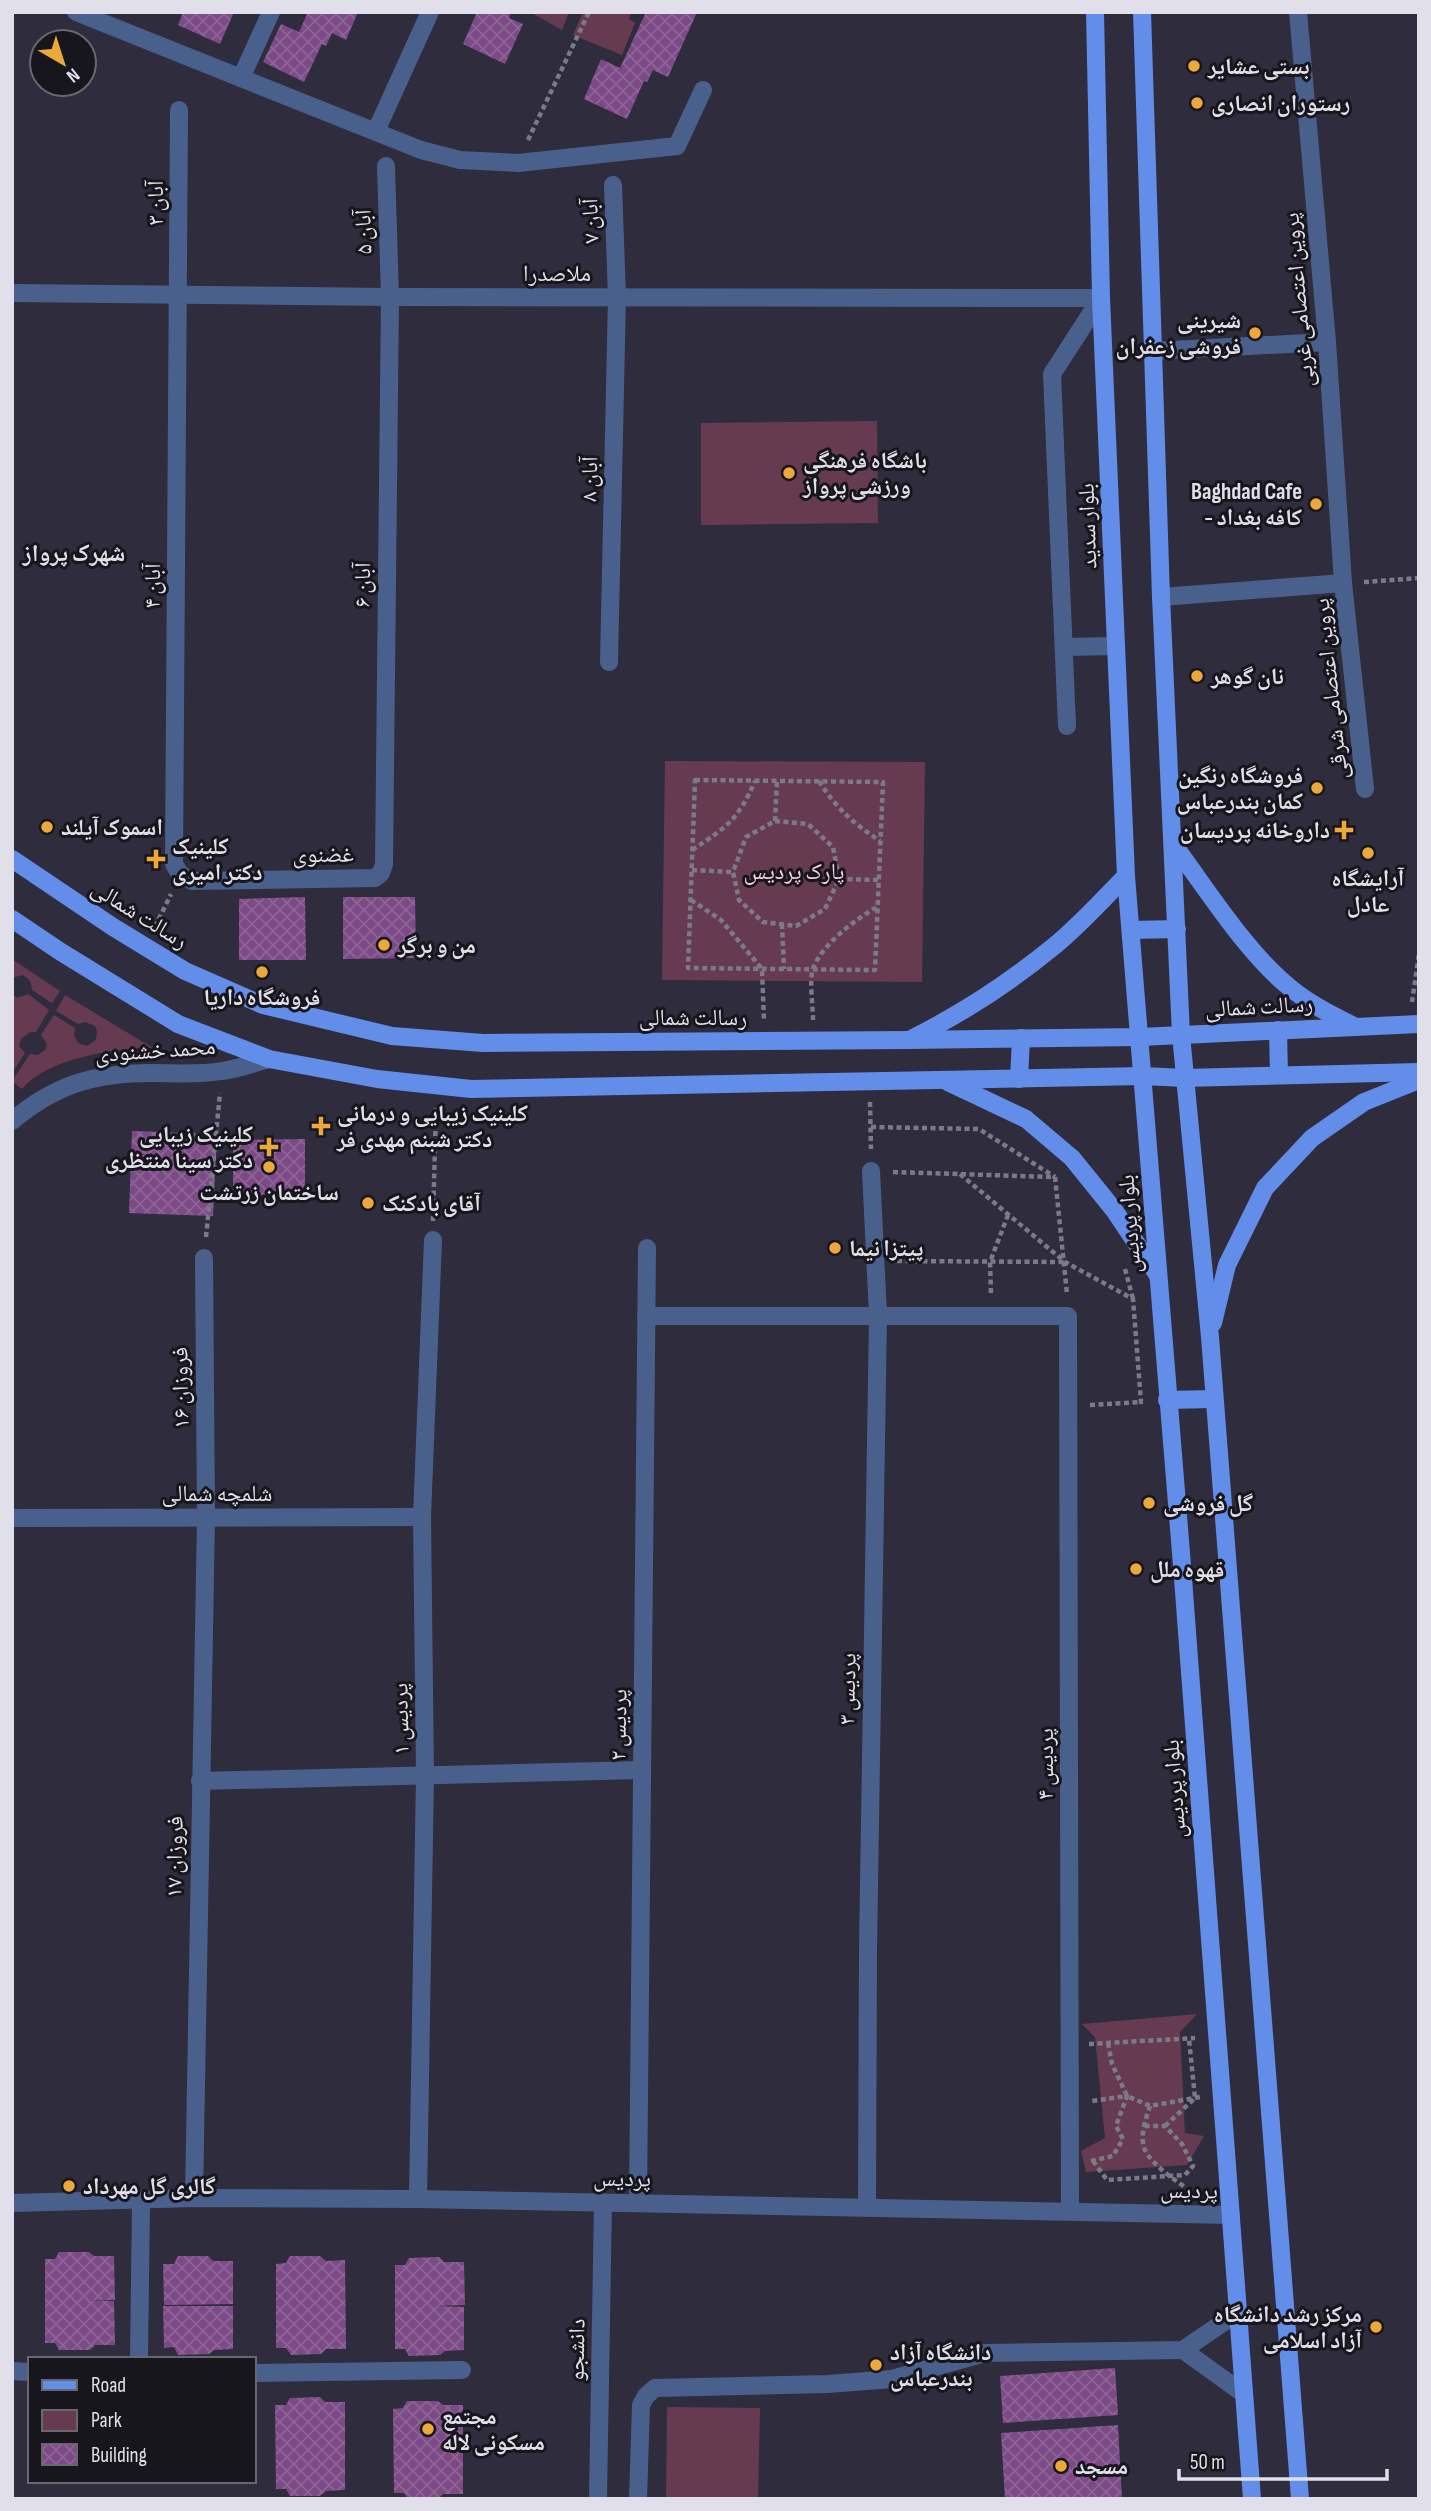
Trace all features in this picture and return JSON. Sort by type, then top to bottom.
[{"type":"main road","name":"بلوار سدید","points":[[1095,12],[1101,298],[1126,876],[1140,1037]]},
{"type":"main road","points":[[1142,12],[1161,597],[1181,1035],[1210,1337],[1300,2499]]},
{"type":"main road","points":[[1174,844],[1245,940],[1286,985],[1319,1009],[1356,1026]]},
{"type":"main road","name":"رسالت شمالی","points":[[12,859],[185,971],[263,1005],[392,1036],[484,1043],[909,1040],[1140,1037],[1414,1024]]},
{"type":"main road","points":[[909,1040],[953,1018],[1054,947],[1126,876]]},
{"type":"main road","points":[[12,919],[61,953],[178,1024],[269,1059],[377,1079],[437,1086],[471,1089],[1419,1072]]},
{"type":"main road","points":[[1131,930],[1177,929]]},
{"type":"main road","points":[[1279,1030],[1279,1075]]},
{"type":"main road","name":"بلوار پردیس","points":[[1140,1037],[1252,2499]]},
{"type":"main road","points":[[1019,1079],[1021,1038]]},
{"type":"main road","points":[[945,1080],[1026,1119],[1072,1158],[1114,1210],[1158,1274]]},
{"type":"main road","points":[[1210,1337],[1227,1265],[1265,1188],[1312,1138],[1364,1102],[1419,1080]]},
{"type":"main road","points":[[1167,1400],[1214,1399]]},
{"type":"street","points":[[76,12],[108,18],[241,78],[421,150],[460,160],[518,163],[677,146],[703,90]]},
{"type":"street","points":[[241,78],[271,12]]},
{"type":"street","points":[[376,131],[430,12]]},
{"type":"street","name":"پروین اعتصامی غربی","points":[[1298,12],[1327,342],[1343,583]]},
{"type":"street","name":"آبان ۳","points":[[179,110],[179,296]]},
{"type":"street","name":"آبان ۵","points":[[386,166],[390,297]]},
{"type":"street","name":"آبان ۷","points":[[613,185],[617,297]]},
{"type":"street","name":"ملاصدرا","points":[[12,293],[390,297],[1101,298]]},
{"type":"street","name":"آبان ۴","points":[[179,296],[174,864],[180,874]]},
{"type":"street","name":"آبان ۶","points":[[381,873],[384,864],[390,297]]},
{"type":"street","name":"آبان ۸","points":[[609,662],[617,297]]},
{"type":"street","points":[[1067,726],[1052,374],[1101,298]]},
{"type":"street","points":[[1152,351],[1327,342]]},
{"type":"street","points":[[1161,597],[1343,583]]},
{"type":"street","name":"پروین اعتصامی شرقی","points":[[1343,583],[1365,789]]},
{"type":"street","points":[[1064,647],[1116,646]]},
{"type":"street","name":"غضنوی","points":[[180,874],[192,881],[375,878],[381,873]]},
{"type":"street","name":"محمد خشنودی","points":[[12,1121],[66,1085],[131,1074],[222,1071],[269,1059]]},
{"type":"street","name":"پردیس ۳","points":[[867,2207],[867,1964],[878,1315],[871,1171]]},
{"type":"street","name":"پردیس ۱","points":[[418,2199],[425,1776],[422,1517],[433,1240]]},
{"type":"street","name":"پردیس ۲","points":[[638,2203],[647,1248]]},
{"type":"street","name":"فروزان ۱۶","points":[[204,1258],[206,1517]]},
{"type":"street","points":[[646,1316],[1068,1316]]},
{"type":"street","name":"پردیس ۴","points":[[1068,1316],[1070,2211]]},
{"type":"street","name":"فروزان ۱۷","points":[[194,2198],[206,1517]]},
{"type":"street","name":"شلمچه شمالی","points":[[12,1518],[422,1517]]},
{"type":"street","points":[[200,1781],[642,1770]]},
{"type":"street","name":"پردیس","points":[[12,2203],[194,2198],[418,2199],[1231,2215]]},
{"type":"street","points":[[139,2357],[141,2201]]},
{"type":"street","name":"دانشجو","points":[[598,2499],[603,2202]]},
{"type":"street","points":[[638,2499],[641,2405],[655,2388],[828,2385],[892,2379],[985,2353],[1183,2350],[1237,2313]]},
{"type":"street","points":[[1183,2350],[1244,2394]]},
{"type":"street","points":[[256,2373],[462,2370]]},
{"type":"path","points":[[518,163],[589,12]]},
{"type":"path","points":[[1343,583],[1419,579]]},
{"type":"path","points":[[695,780],[755,781],[883,782],[875,970],[688,968],[695,780]]},
{"type":"path","points":[[692,850],[722,831],[744,807],[755,781]]},
{"type":"path","points":[[775,821],[777,781]]},
{"type":"path","points":[[819,781],[833,802],[852,822],[880,841]]},
{"type":"path","points":[[775,821],[808,824],[833,847],[839,879],[825,909],[796,926],[763,922],[739,900],[733,872],[746,837],[775,821]]},
{"type":"path","points":[[692,870],[733,872]]},
{"type":"path","points":[[145,947],[180,874]]},
{"type":"path","points":[[839,879],[879,880]]},
{"type":"path","points":[[691,899],[721,920],[762,969],[765,1041]]},
{"type":"path","points":[[814,1041],[813,969],[830,943],[855,921],[878,906]]},
{"type":"path","points":[[782,924],[784,969]]},
{"type":"path","points":[[1414,1024],[1419,954]]},
{"type":"path","points":[[204,1258],[222,1071]]},
{"type":"path","points":[[870,1082],[871,1171],[1088,1178]]},
{"type":"path","points":[[433,1240],[437,1086]]},
{"type":"path","points":[[871,1127],[979,1129],[1055,1177]]},
{"type":"path","points":[[960,1174],[1065,1262],[1133,1299],[1141,1402]]},
{"type":"path","points":[[1055,1177],[1068,1316]]},
{"type":"path","points":[[992,1315],[990,1262],[1009,1215]]},
{"type":"path","points":[[876,1261],[1065,1262]]},
{"type":"path","points":[[1069,1406],[1167,1400]]},
{"type":"path","points":[[1070,2045],[1217,2037]]},
{"type":"path","points":[[1189,2038],[1195,2098]]},
{"type":"path","points":[[1070,2166],[1113,2156],[1123,2139],[1116,2126],[1127,2096],[1112,2064],[1108,2043]]},
{"type":"path","points":[[1070,2104],[1127,2096],[1150,2106],[1221,2092]]},
{"type":"path","points":[[1143,2126],[1165,2126],[1195,2098]]},
{"type":"path","points":[[1150,2106],[1143,2126],[1144,2149],[1169,2177],[1231,2215]]},
{"type":"path","points":[[1093,2161],[1107,2180],[1185,2175],[1193,2166],[1182,2144],[1165,2126]]},
{"type":"green space","points":[[530,12],[569,12],[562,30]]},
{"type":"green space","points":[[583,12],[631,12],[629,19],[635,23],[622,55],[573,35]]},
{"type":"green space","name":"باشگاه فرهنگی ورزشی پرواز","points":[[877,421],[878,523],[701,525],[701,423]]},
{"type":"green space","name":"پارک پردیس","points":[[665,761],[925,762],[922,982],[662,980]]},
{"type":"green space","points":[[12,959],[60,991],[52,1003],[32,990],[31,983],[24,976],[12,978]]},
{"type":"green space","points":[[12,994],[17,998],[28,994],[49,1010],[36,1032],[30,1032],[21,1039],[19,1046],[25,1053],[12,1073]]},
{"type":"green space","points":[[65,995],[153,1048],[120,1050],[64,1062],[33,1078],[22,1089],[12,1081],[30,1054],[38,1055],[45,1050],[47,1044],[41,1035],[54,1015],[75,1028],[74,1035],[78,1043],[87,1046],[96,1040],[95,1026],[85,1022],[78,1024],[56,1011]]},
{"type":"green space","points":[[1197,2014],[1180,2032],[1185,2133],[1204,2136],[1187,2165],[1086,2172],[1081,2151],[1105,2138],[1095,2037],[1082,2024]]},
{"type":"green space","points":[[667,2407],[760,2408],[758,2499],[666,2499]]},
{"type":"building","points":[[183,12],[234,12],[220,44],[178,25]]},
{"type":"building","points":[[308,12],[358,12],[346,40],[332,33],[326,46],[322,44],[304,82],[263,62],[281,24],[299,32]]},
{"type":"building","points":[[477,12],[511,12],[509,18],[523,24],[505,64],[463,44]]},
{"type":"building","points":[[646,12],[697,12],[668,77],[653,70],[647,82],[644,81],[627,119],[584,99],[601,59],[620,68]]},
{"type":"building","points":[[305,897],[306,960],[239,960],[239,899]]},
{"type":"building","points":[[343,897],[415,897],[416,958],[343,959]]},
{"type":"building","points":[[132,1131],[217,1134],[213,1216],[129,1213]]},
{"type":"building","name":"ساختمان زرتشت","points":[[305,1139],[305,1194],[233,1195],[233,1140]]},
{"type":"building","points":[[59,2252],[89,2252],[94,2256],[114,2256],[115,2300],[87,2300],[114,2301],[115,2345],[95,2345],[90,2350],[59,2350],[55,2343],[45,2343],[45,2259],[55,2259]]},
{"type":"building","points":[[178,2256],[208,2256],[213,2261],[233,2261],[233,2304],[164,2305],[163,2264],[174,2264]]},
{"type":"building","points":[[290,2256],[320,2256],[326,2261],[345,2260],[346,2349],[326,2349],[321,2354],[291,2355],[286,2348],[276,2348],[276,2264],[286,2263]]},
{"type":"building","points":[[439,2257],[444,2262],[464,2262],[465,2305],[436,2306],[464,2307],[464,2350],[445,2351],[440,2355],[409,2356],[405,2349],[395,2349],[395,2265],[405,2265],[409,2258]]},
{"type":"building","points":[[163,2306],[233,2306],[233,2349],[214,2350],[209,2354],[178,2355],[174,2347],[164,2348]]},
{"type":"building","points":[[1115,2368],[1118,2415],[1003,2423],[1000,2376]]},
{"type":"building","points":[[320,2397],[325,2402],[345,2402],[345,2490],[326,2491],[320,2496],[290,2496],[286,2489],[276,2489],[275,2405],[286,2405],[290,2398]]},
{"type":"building","points":[[407,2401],[438,2401],[443,2405],[463,2405],[463,2494],[443,2494],[438,2499],[408,2499],[404,2493],[394,2493],[393,2409],[403,2408]]},
{"type":"building","name":"مسجد","points":[[1118,2425],[1122,2499],[1005,2499],[1001,2433]]},
{"type":"place","name":"بستی عشایر","points":[[1194,66]]},
{"type":"place","name":"رستوران انصاری","points":[[1197,103]]},
{"type":"place","name":"شیرینی فروشی زعفران","points":[[1255,333]]},
{"type":"place","name":"باشگاه فرهنگی ورزشی پرواز","points":[[789,473]]},
{"type":"place","name":"Baghdad Cafe - کافه بغداد","points":[[1316,504]]},
{"type":"place","name":"نان گوهر","points":[[1197,676]]},
{"type":"place","name":"فروشگاه رنگین کمان بندرعباس","points":[[1317,788]]},
{"type":"place","name":"اسموک آیلند","points":[[47,827]]},
{"type":"place","name":"داروخانه پردیسان","points":[[1344,830]]},
{"type":"place","name":"آرایشگاه عادل","points":[[1368,853]]},
{"type":"place","name":"کلینیک دکتر امیری","points":[[156,859]]},
{"type":"place","name":"من و برگر","points":[[384,945]]},
{"type":"place","name":"فروشگاه داریا","points":[[262,972]]},
{"type":"place","name":"کلینیک زیبایی و درمانی دکتر شبنم مهدی فر","points":[[321,1126]]},
{"type":"place","name":"کلینیک زیبایی دکتر سینا منتظری","points":[[269,1147]]},
{"type":"place","name":"ساختمان زرتشت","points":[[269,1167]]},
{"type":"place","name":"آقای بادکنک","points":[[368,1203]]},
{"type":"place","name":"پیتزا نیما","points":[[835,1248]]},
{"type":"place","name":"گل فروشی","points":[[1149,1503]]},
{"type":"place","name":"قهوه ملل","points":[[1136,1569]]},
{"type":"place","name":"گالری گل مهرداد","points":[[69,2186]]},
{"type":"place","name":"مرکز رشد دانشگاه آزاد اسلامی","points":[[1376,2327]]},
{"type":"place","name":"دانشگاه آزاد بندرعباس","points":[[876,2365]]},
{"type":"place","name":"مجتمع مسکونی لاله","points":[[428,2429]]},
{"type":"place","name":"مسجد","points":[[1061,2466]]},
{"type":"district","name":"شهرک پرواز","points":[[74,553]]}]
